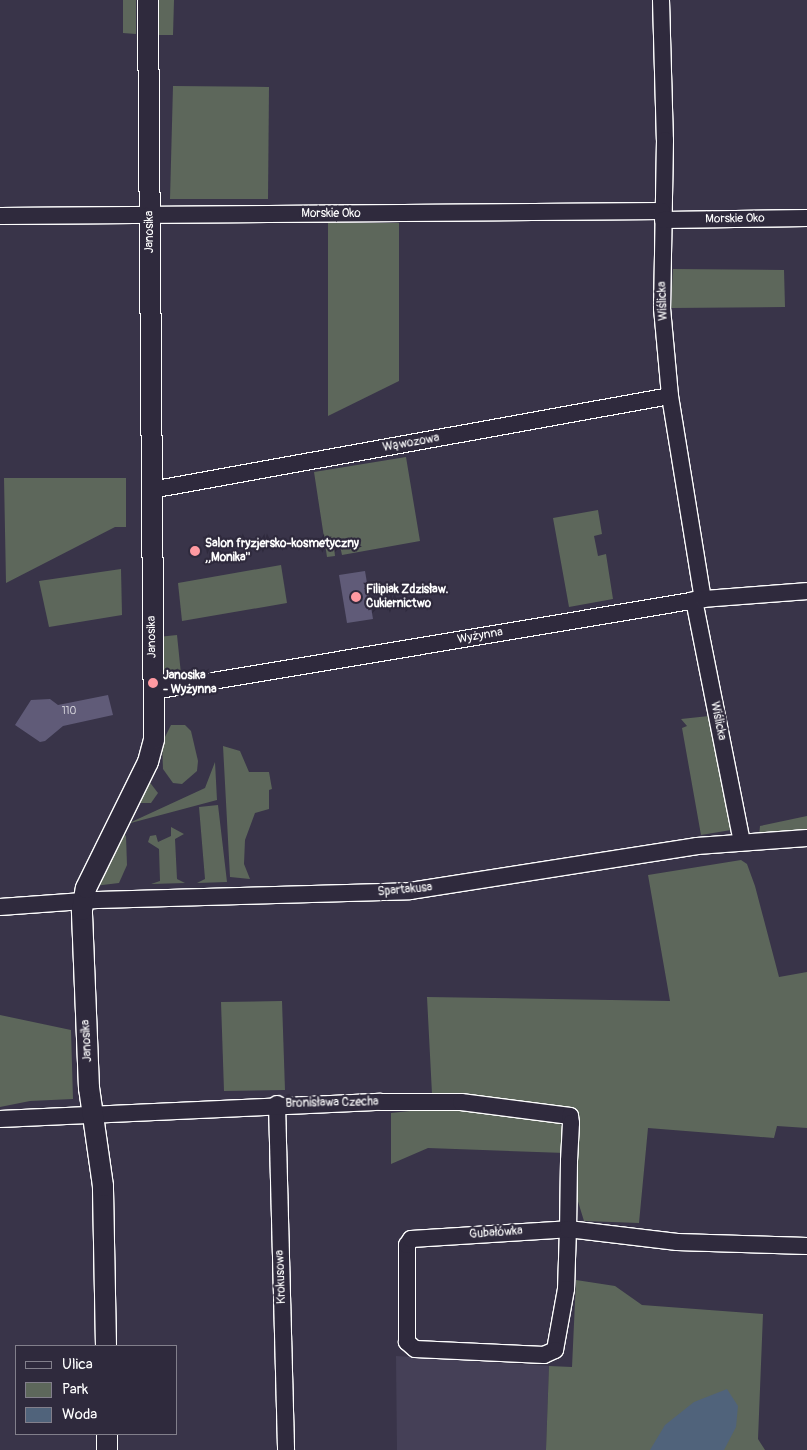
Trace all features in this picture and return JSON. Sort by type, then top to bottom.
[{"type":"street","name":"Janosika","points":[[106,1345],[103,1186],[93,1112],[82,901],[152,748],[148,0]]},
{"type":"street","name":"Wiślicka","points":[[661,0],[665,140],[662,215],[662,308],[670,396],[698,599],[742,842]]},
{"type":"street","name":"Morskie Oko","points":[[0,216],[150,214],[662,215],[807,218]]},
{"type":"street","name":"Wąwozowa","points":[[151,490],[670,396]]},
{"type":"street","name":"Wyżynna","points":[[153,691],[698,599],[807,591]]},
{"type":"street","name":"Spartakusa","points":[[0,907],[82,901],[410,891],[697,846],[807,838]]},
{"type":"street","name":"Bronisława Czecha","points":[[0,1118],[277,1104],[461,1102],[570,1116],[568,1229]]},
{"type":"street","name":"Krokusowa","points":[[277,1104],[286,1450]]},
{"type":"street","name":"Gubałówka","points":[[568,1229],[566,1289],[559,1344],[544,1355],[409,1346],[408,1241],[568,1229],[686,1242],[807,1246]]},
{"type":"street","points":[[107,1435],[107,1450]]},
{"type":"shaded area","points":[[396,1356],[549,1366],[546,1450],[397,1450]]},
{"type":"green space","points":[[123,0],[136,0],[136,34],[123,33]]},
{"type":"green space","points":[[154,0],[174,0],[173,35],[154,35]]},
{"type":"green space","points":[[173,86],[269,87],[268,199],[170,199]]},
{"type":"green space","points":[[328,223],[399,223],[399,381],[328,416]]},
{"type":"green space","points":[[673,269],[784,270],[785,307],[671,308]]},
{"type":"green space","points":[[406,457],[420,541],[342,555],[340,546],[334,546],[335,556],[327,557],[314,472]]},
{"type":"green space","points":[[4,478],[126,478],[126,527],[115,527],[6,583]]},
{"type":"green space","points":[[598,510],[602,534],[594,536],[598,556],[606,554],[613,599],[569,607],[553,518]]},
{"type":"green space","points":[[281,565],[287,603],[182,621],[178,583]]},
{"type":"green space","points":[[121,569],[122,615],[49,627],[39,581]]},
{"type":"green space","points":[[177,635],[181,674],[170,676],[162,670],[158,637]]},
{"type":"green space","points":[[709,716],[731,830],[701,835],[682,728],[687,726],[681,719]]},
{"type":"green space","points":[[171,725],[185,725],[191,731],[198,761],[197,771],[182,784],[173,783],[163,769],[162,743]]},
{"type":"green space","points":[[223,746],[240,751],[249,772],[269,772],[272,789],[269,790],[269,809],[255,813],[245,840],[244,864],[250,879],[230,877]]},
{"type":"green space","points":[[215,762],[217,800],[127,824],[205,788]]},
{"type":"green space","points":[[148,780],[158,793],[151,803],[141,803],[138,801]]},
{"type":"green space","points":[[218,805],[227,882],[197,883],[205,879],[199,807]]},
{"type":"green space","points":[[807,816],[807,835],[759,836],[760,826]]},
{"type":"green space","points":[[171,827],[184,834],[175,839],[177,879],[185,883],[151,884],[160,881],[159,849],[148,842],[150,836],[156,835],[158,842],[171,836]]},
{"type":"green space","points":[[122,833],[126,836],[127,865],[119,883],[94,886]]},
{"type":"green space","points":[[741,860],[747,864],[755,886],[779,977],[807,972],[807,1128],[777,1126],[774,1138],[648,1128],[639,1223],[584,1221],[576,1195],[578,1113],[572,1109],[432,1094],[427,997],[670,1001],[648,875]]},
{"type":"green space","points":[[282,1001],[285,1090],[224,1091],[221,1002]]},
{"type":"green space","points":[[0,1015],[71,1030],[73,1099],[30,1101],[0,1107]]},
{"type":"green space","points":[[447,1107],[557,1120],[565,1130],[565,1153],[428,1148],[391,1164],[391,1113]]},
{"type":"green space","points":[[576,1280],[615,1286],[642,1305],[763,1314],[758,1439],[765,1450],[546,1450],[549,1366],[572,1367]]},
{"type":"water","points":[[727,1389],[738,1406],[736,1427],[724,1450],[650,1450],[665,1425],[694,1402]]},
{"type":"building","name":"Filipiak Zdzisław. Cukiernictwo","points":[[365,571],[373,619],[347,623],[339,575]]},
{"type":"building","points":[[108,695],[113,715],[63,726],[45,741],[40,742],[15,725],[31,700],[50,699],[58,705]]},
{"type":"place","name":"Salon fryzjersko-kosmetyczny ,,Monika''","points":[[195,551]]},
{"type":"place","name":"Filipiak Zdzisław. Cukiernictwo","points":[[356,597]]},
{"type":"place","name":"Janosika - Wyżynna","points":[[153,683]]}]
